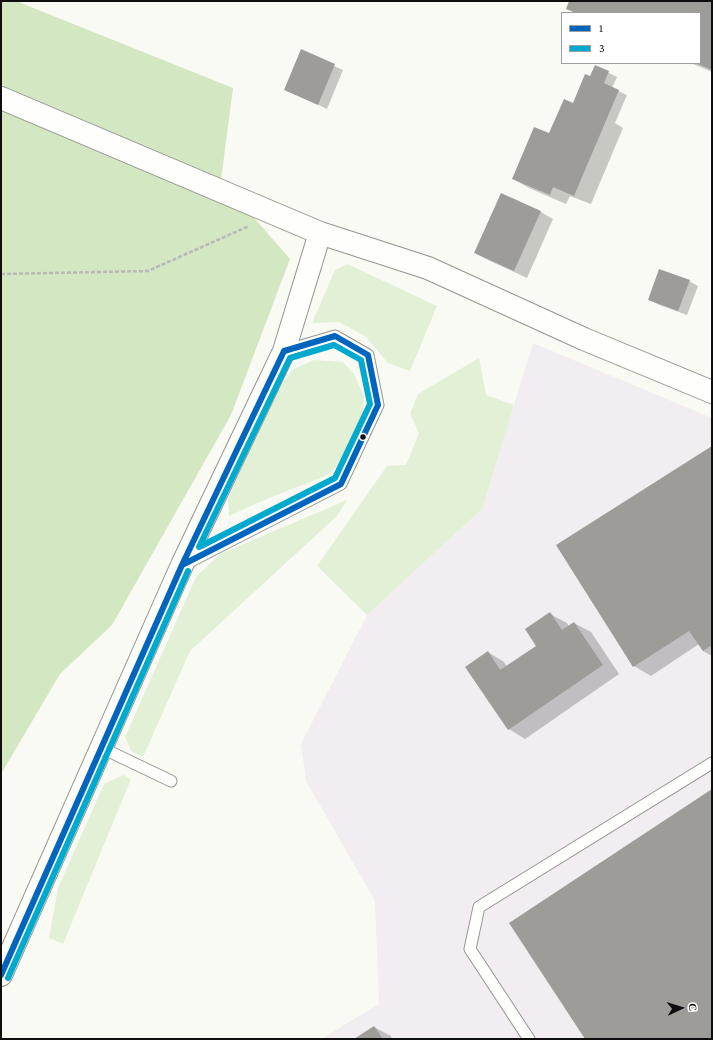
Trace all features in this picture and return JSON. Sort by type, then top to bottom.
[{"type":"street","points":[[1,98],[320,233],[428,268],[584,339],[712,392]]},
{"type":"street","points":[[1,975],[182,565],[284,351],[320,233]]},
{"type":"lane","points":[[182,565],[341,484],[378,405],[368,355],[335,336],[284,351]]},
{"type":"lane","points":[[102,748],[171,781]]},
{"type":"lane","points":[[529,1039],[470,949],[478,906],[712,763]]},
{"type":"path","points":[[1,274],[148,271],[274,214]]},
{"type":"shaded area","points":[[533,343],[712,418],[712,1039],[321,1039],[379,1004],[375,901],[306,781],[301,744],[367,615],[482,509]]},
{"type":"green space","points":[[1,1],[16,1],[233,88],[221,180],[290,259],[231,415],[112,625],[60,674],[1,774]]},
{"type":"green space","points":[[347,264],[437,306],[410,371],[388,363],[365,336],[339,322],[312,323],[335,270]]},
{"type":"green space","points":[[479,358],[486,395],[514,405],[482,509],[367,615],[317,566],[387,466],[406,465],[419,433],[410,414],[418,394]]},
{"type":"green space","points":[[314,360],[343,362],[354,374],[364,396],[362,421],[348,451],[330,474],[257,503],[229,516],[228,499],[274,396],[292,370]]},
{"type":"green space","points":[[347,500],[337,516],[190,651],[143,757],[131,751],[125,737],[196,577],[220,554]]},
{"type":"green space","points":[[123,775],[131,779],[63,944],[49,938],[58,888],[104,784]]},
{"type":"building","points":[[569,1],[712,1],[712,70],[697,64],[701,64],[701,12],[574,12],[566,9]]},
{"type":"building","points":[[301,49],[335,64],[318,105],[284,90]]},
{"type":"building","points":[[595,65],[609,71],[604,83],[619,90],[574,196],[553,187],[550,195],[512,179],[534,127],[549,133],[564,99],[573,103],[585,74],[590,76]]},
{"type":"building","points":[[501,193],[541,211],[514,271],[474,253]]},
{"type":"building","points":[[659,269],[690,280],[678,311],[648,300]]},
{"type":"building","points":[[712,446],[712,645],[703,651],[689,631],[633,667],[556,545]]},
{"type":"building","points":[[550,612],[562,630],[574,622],[603,665],[508,730],[465,667],[488,651],[500,670],[536,646],[525,629]]},
{"type":"building","points":[[712,789],[712,1039],[585,1039],[509,923]]},
{"type":"building","points":[[374,1026],[383,1039],[354,1039]]},
{"type":"transit line","name":"1","points":[[335,336],[368,355],[378,405],[341,484],[182,565],[284,351],[335,336]]},
{"type":"transit line","name":"3","points":[[334,345],[361,360],[370,404],[335,478],[199,547],[290,358],[334,345]]},
{"type":"transit line","name":"1","points":[[1,975],[182,565]]},
{"type":"transit line","name":"3","points":[[8,978],[188,571]]}]
